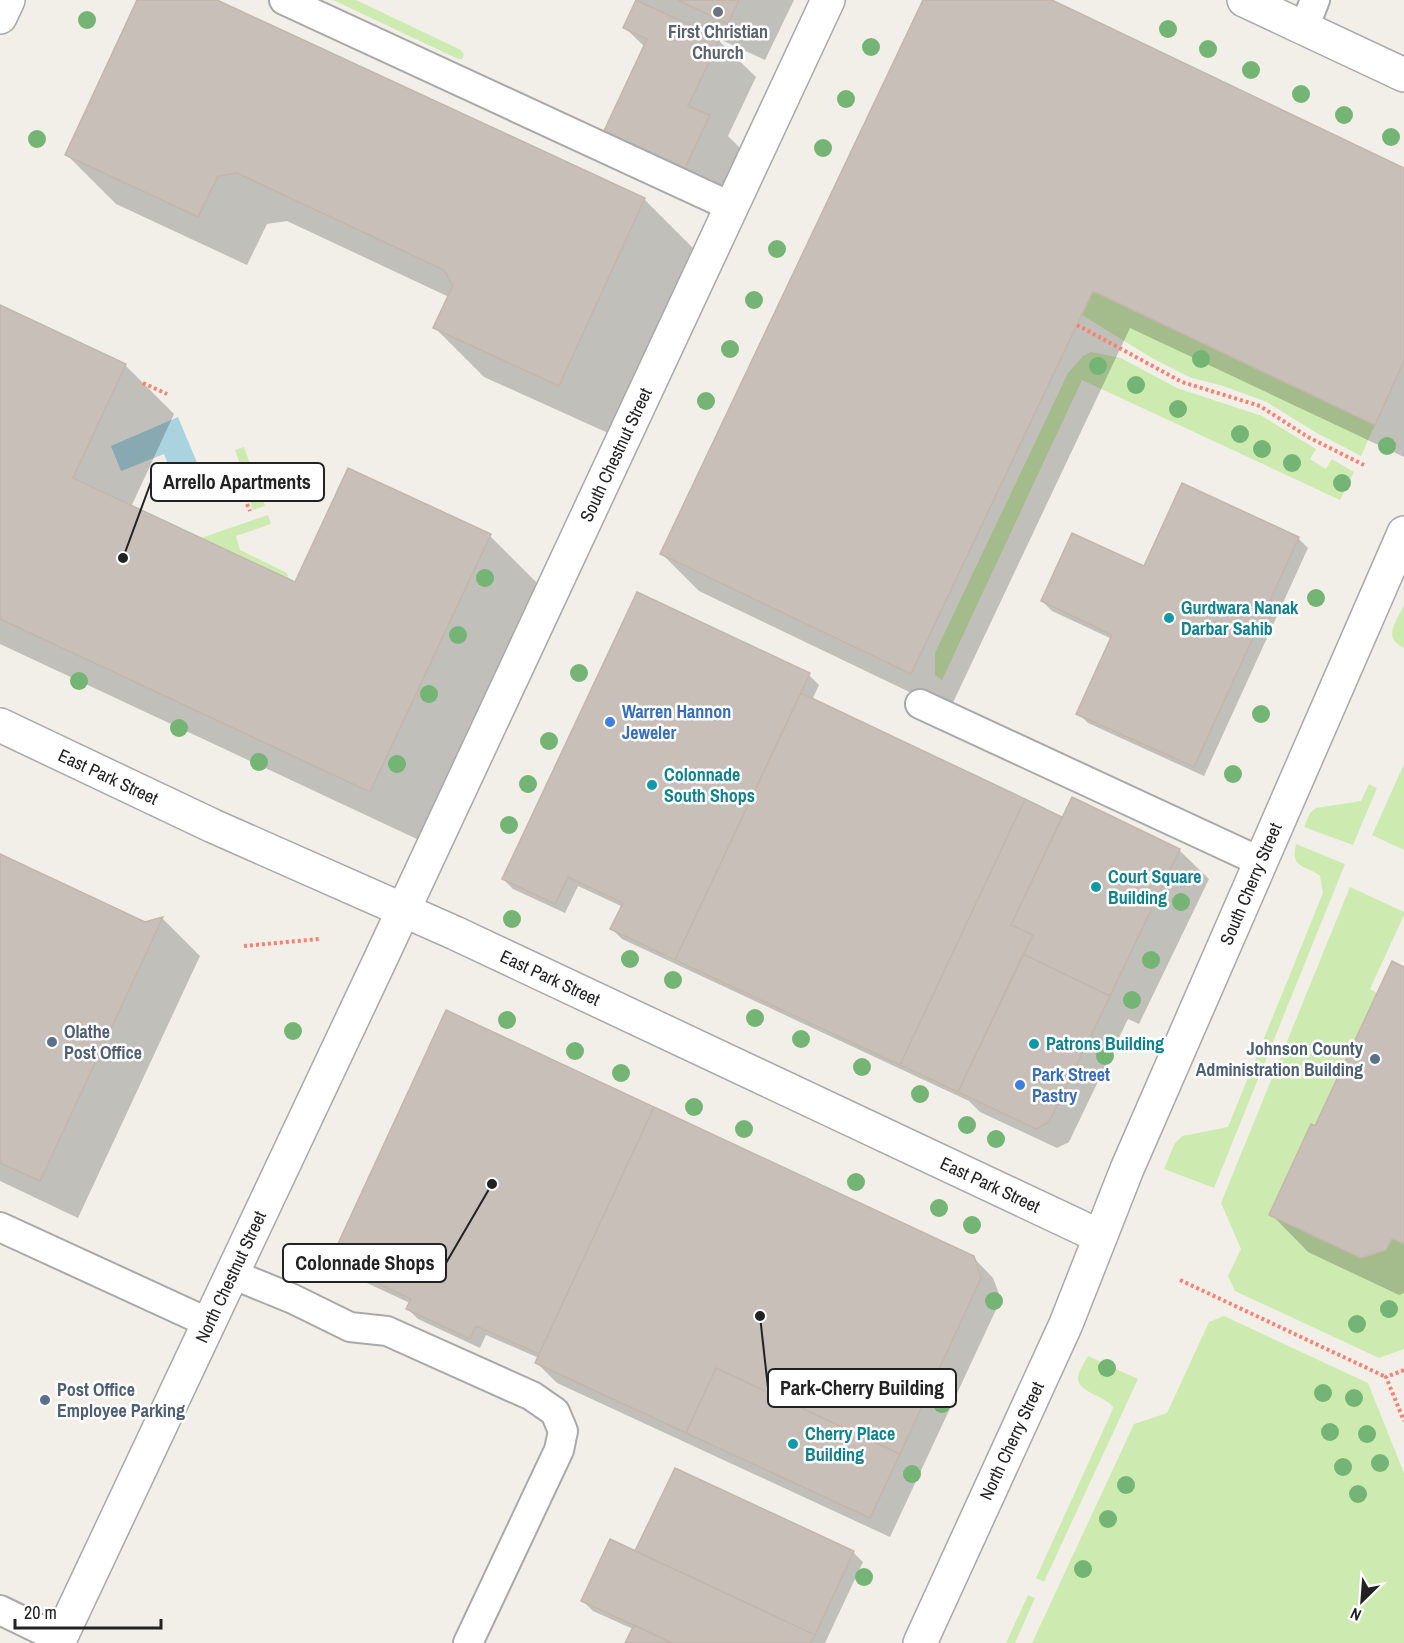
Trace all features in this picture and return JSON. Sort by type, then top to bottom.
[{"type":"street","points":[[0,17],[8,0]]},
{"type":"street","name":"South Chestnut Street","points":[[403,910],[828,0]]},
{"type":"street","points":[[1244,0],[1310,14],[1404,75]]},
{"type":"street","name":"South Cherry Street","points":[[1099,1236],[1404,533]]},
{"type":"street","name":"East Park Street","points":[[0,725],[213,826],[403,910],[1099,1236]]},
{"type":"street","name":"North Chestnut Street","points":[[59,1641],[403,910]]},
{"type":"street","name":"North Cherry Street","points":[[920,1643],[1058,1340],[1099,1236]]},
{"type":"lane","points":[[284,0],[732,207]]},
{"type":"lane","points":[[920,704],[1261,862]]},
{"type":"lane","points":[[0,1227],[208,1323]]},
{"type":"lane","points":[[232,1274],[350,1327],[387,1331],[532,1396],[555,1412],[563,1431],[559,1450],[468,1643]]},
{"type":"lane","points":[[0,1610],[59,1641]]},
{"type":"path","points":[[1077,325],[1182,382],[1260,406],[1308,437],[1364,465]]},
{"type":"path","points":[[143,383],[167,394]]},
{"type":"path","points":[[247,504],[250,511]]},
{"type":"path","points":[[244,946],[319,939]]},
{"type":"path","points":[[1180,1280],[1386,1377],[1404,1421]]},
{"type":"path","points":[[1386,1377],[1404,1371]]},
{"type":"green space","points":[[333,0],[356,0],[461,50],[464,55],[462,59],[458,59]]},
{"type":"green space","points":[[1093,291],[1375,425],[1361,456],[1315,432],[1267,402],[1223,386],[1189,377],[1152,358],[1082,315]]},
{"type":"green space","points":[[1091,352],[1121,358],[1177,388],[1262,416],[1316,449],[1310,459],[1326,469],[1332,459],[1354,472],[1340,500],[1082,380],[942,680],[935,675],[935,653],[1068,373],[1083,356]]},
{"type":"green space","points":[[244,447],[265,506],[253,510],[250,502],[253,501],[235,450]]},
{"type":"green space","points":[[268,515],[271,524],[236,536],[240,550],[287,573],[289,579],[201,538]]},
{"type":"green space","points":[[1404,605],[1404,648],[1397,644],[1392,634]]},
{"type":"green space","points":[[1404,764],[1404,850],[1372,835]]},
{"type":"green space","points":[[1369,784],[1377,788],[1353,845],[1304,827],[1310,813],[1316,808],[1361,801]]},
{"type":"green space","points":[[1296,844],[1345,864],[1214,1188],[1164,1169],[1175,1143],[1182,1136],[1228,1127],[1323,893],[1320,876],[1297,862]]},
{"type":"green space","points":[[1350,887],[1404,912],[1404,915],[1370,989],[1377,993],[1315,1126],[1269,1215],[1361,1258],[1386,1250],[1392,1238],[1404,1244],[1404,1349],[1379,1358],[1235,1291],[1228,1276],[1241,1249],[1221,1203]]},
{"type":"green space","points":[[1224,1316],[1368,1383],[1404,1473],[1404,1643],[1032,1643],[1134,1424],[1167,1413],[1209,1322]]},
{"type":"green space","points":[[1088,1356],[1138,1379],[1044,1582],[1036,1578],[1113,1407],[1086,1390],[1079,1382],[1078,1377]]},
{"type":"green space","points":[[1028,1595],[1035,1598],[1015,1643],[1006,1643]]},
{"type":"water","points":[[178,417],[208,489],[183,500],[164,454],[121,471],[111,446]]},
{"type":"building","points":[[137,0],[217,0],[645,198],[559,386],[433,328],[453,285],[444,270],[237,173],[218,176],[198,217],[65,155]]},
{"type":"building","points":[[636,0],[720,39],[688,106],[710,115],[685,168],[604,131],[647,39],[623,28]]},
{"type":"building","name":"First Christian Church","points":[[678,0],[739,0],[728,24]]},
{"type":"building","points":[[923,0],[1052,0],[1404,168],[1404,361],[1375,425],[1093,291],[911,674],[660,554]]},
{"type":"building","points":[[0,305],[126,364],[73,478],[295,582],[348,468],[491,534],[370,792],[0,619]]},
{"type":"building","name":"Gurdwara Nanak Darbar Sahib","points":[[1182,483],[1299,537],[1194,767],[1076,714],[1112,635],[1041,601],[1072,533],[1144,566]]},
{"type":"building","name":"Colonnade South Shops","points":[[637,592],[810,673],[675,960],[610,929],[623,903],[568,877],[555,904],[502,879]]},
{"type":"building","points":[[801,693],[1025,799],[900,1065],[675,960]]},
{"type":"building","name":"Court Square Building","points":[[1072,797],[1180,849],[1110,996],[1023,954],[1033,935],[1011,925]]},
{"type":"building","points":[[1025,799],[1062,817],[1011,925],[1033,935],[958,1092],[900,1065]]},
{"type":"building","name":"Olathe Post Office","points":[[0,854],[145,922],[163,917],[40,1181],[0,1163]]},
{"type":"building","name":"Patrons Building","points":[[1023,954],[1110,996],[1049,1122],[1036,1129],[958,1092]]},
{"type":"building","name":"Johnson County Administration Building","points":[[1392,961],[1404,967],[1404,1244],[1392,1238],[1386,1250],[1361,1258],[1269,1215],[1311,1124],[1315,1126]]},
{"type":"building","points":[[446,1010],[654,1107],[539,1354],[476,1326],[470,1339],[406,1309],[411,1299],[330,1261]]},
{"type":"building","points":[[654,1107],[974,1256],[981,1278],[900,1454],[716,1368],[686,1433],[535,1363]]},
{"type":"building","name":"Cherry Place Building","points":[[716,1368],[900,1454],[870,1518],[686,1433]]},
{"type":"building","points":[[675,1468],[854,1551],[815,1635],[635,1551]]},
{"type":"building","points":[[610,1539],[815,1635],[811,1643],[672,1643],[581,1601]]},
{"type":"building","points":[[634,1625],[672,1643],[625,1643]]},
{"type":"place","name":"First Christian Church","points":[[718,12]]},
{"type":"place","name":"Arrello Apartments","points":[[123,558]]},
{"type":"place","name":"Gurdwara Nanak Darbar Sahib","points":[[1169,618]]},
{"type":"place","name":"Warren Hannon Jeweler","points":[[610,722]]},
{"type":"place","name":"Colonnade South Shops","points":[[652,785]]},
{"type":"place","name":"Court Square Building","points":[[1096,887]]},
{"type":"place","name":"Olathe Post Office","points":[[52,1042]]},
{"type":"place","name":"Patrons Building","points":[[1034,1044]]},
{"type":"place","name":"Johnson County Administration Building","points":[[1375,1059]]},
{"type":"place","name":"Park Street Pastry","points":[[1020,1085]]},
{"type":"place","name":"Colonnade Shops","points":[[492,1184]]},
{"type":"place","name":"Park-Cherry Building","points":[[760,1316]]},
{"type":"place","name":"Post Office Employee Parking","points":[[45,1400]]},
{"type":"place","name":"Cherry Place Building","points":[[793,1444]]}]
